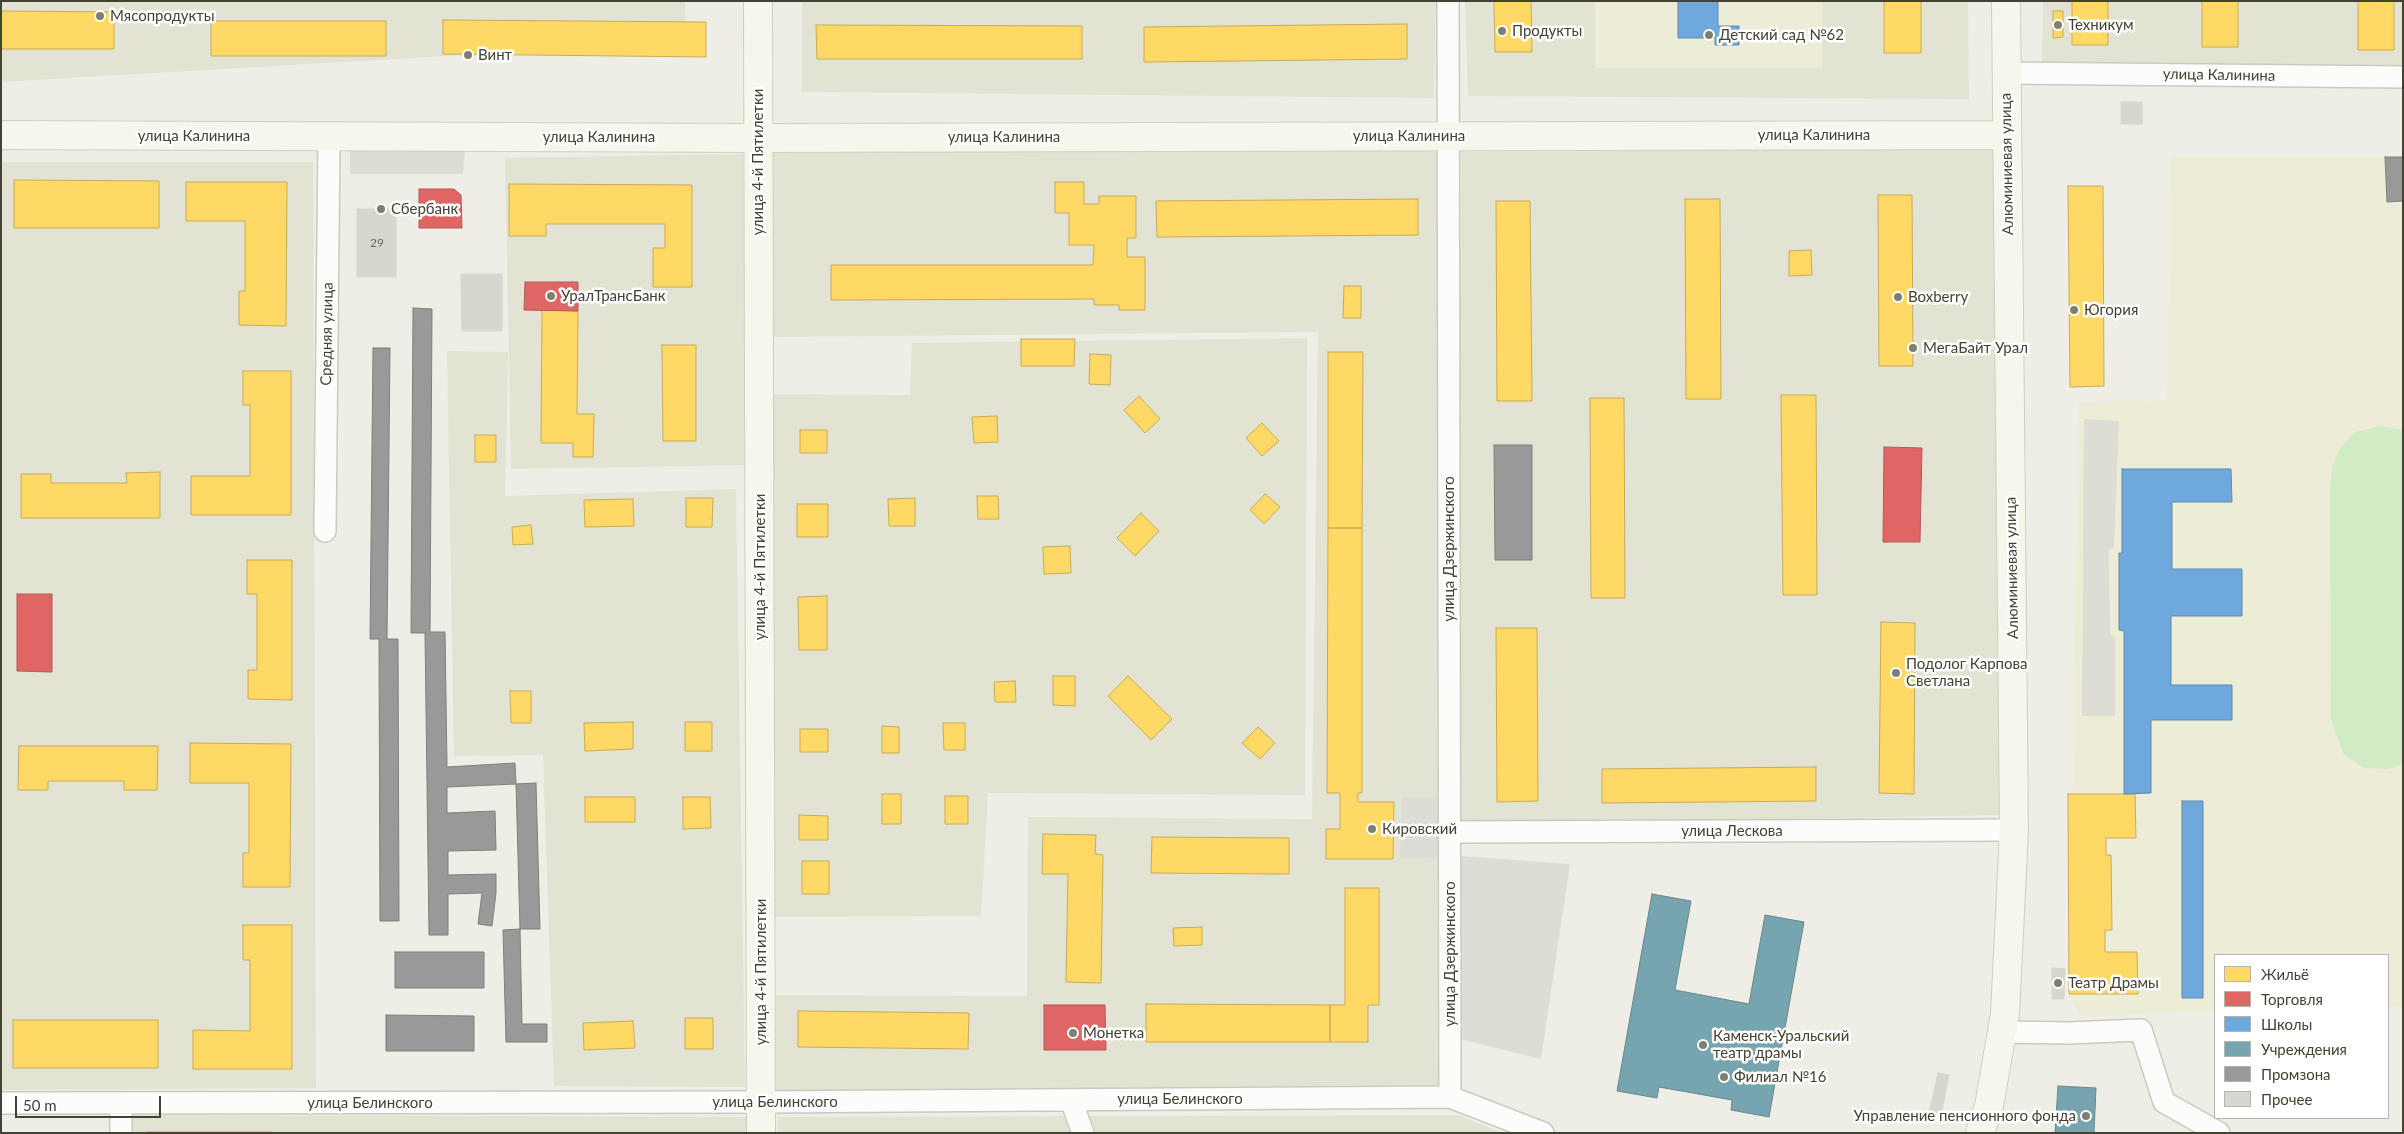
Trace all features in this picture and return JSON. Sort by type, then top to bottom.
[{"type":"main road","name":"улица 4-й Пятилетки","points":[[758,1],[761,1133]]},
{"type":"main road","name":"Алюминиевая улица","points":[[1980,1133],[1989,1106],[2002,1032],[2007,985],[2014,830],[2006,1]]},
{"type":"main road","name":"улица Калинина","points":[[1,135],[758,138],[2007,135]]},
{"type":"street","name":"улица Дзержинского","points":[[1448,1],[1450,1097]]},
{"type":"street","name":"улица Калинина","points":[[2006,73],[2403,77]]},
{"type":"street","name":"Средняя улица","points":[[325,531],[329,137]]},
{"type":"street","name":"улица Лескова","points":[[1450,832],[2014,830]]},
{"type":"street","points":[[2002,1032],[2069,1033],[2141,1030],[2164,1102],[2219,1133]]},
{"type":"street","name":"улица Белинского","points":[[1,1103],[761,1102],[1450,1097],[1543,1133]]},
{"type":"street","points":[[1072,1100],[1083,1133]]},
{"type":"street","points":[[121,1103],[121,1133]]},
{"type":"shaded area","points":[[1,1],[685,1],[686,42],[1,82]]},
{"type":"shaded area","points":[[802,1],[1436,1],[1434,98],[802,92]]},
{"type":"shaded area","points":[[1465,1],[1968,1],[1969,99],[1468,96]]},
{"type":"shaded area","name":"Детский сад №62","points":[[1595,1],[1822,1],[1822,68],[1595,68]]},
{"type":"shaded area","points":[[2043,1],[2403,1],[2403,69],[2042,64]]},
{"type":"shaded area","points":[[350,147],[465,148],[463,174],[350,174]]},
{"type":"shaded area","points":[[1437,149],[1438,1085],[775,1091],[776,995],[1027,996],[1028,817],[1312,819],[1318,332],[772,337],[767,152]]},
{"type":"shaded area","points":[[1993,149],[2002,815],[1458,825],[1461,152]]},
{"type":"shaded area","points":[[743,154],[749,465],[511,469],[505,158]]},
{"type":"shaded area","points":[[2171,157],[2385,157],[2387,202],[2403,201],[2403,1007],[2389,1007],[2389,954],[2214,954],[2214,1011],[2079,1015],[2069,994],[2079,403],[2167,400]]},
{"type":"shaded area","points":[[1,162],[313,162],[316,1088],[1,1090]]},
{"type":"shaded area","points":[[1307,338],[1305,795],[988,793],[981,916],[775,917],[772,394],[910,395],[912,343]]},
{"type":"shaded area","points":[[447,351],[508,352],[505,496],[736,489],[745,1087],[554,1086],[543,755],[454,756]]},
{"type":"shaded area","points":[[2084,419],[2119,421],[2114,548],[2109,549],[2110,635],[2115,637],[2115,716],[2082,716]]},
{"type":"shaded area","points":[[1450,796],[1450,857],[1400,859],[1402,798]]},
{"type":"shaded area","points":[[1461,856],[1570,864],[1541,1059],[1460,1039]]},
{"type":"shaded area","points":[[133,1115],[747,1117],[747,1133],[133,1133]]},
{"type":"shaded area","points":[[1457,1115],[1503,1133],[777,1133],[778,1117]]},
{"type":"green space","points":[[2381,426],[2403,430],[2403,765],[2388,769],[2365,768],[2344,755],[2331,720],[2330,488],[2332,468],[2340,448],[2355,432]]},
{"type":"building: Жильё","points":[[1494,1],[1531,1],[1532,52],[1495,52]]},
{"type":"building: Жильё","points":[[1884,1],[1921,1],[1921,53],[1884,53]]},
{"type":"building: Жильё","points":[[2072,1],[2108,1],[2108,45],[2072,45]]},
{"type":"building: Жильё","points":[[2202,1],[2238,1],[2238,47],[2202,47]]},
{"type":"building: Жильё","points":[[2358,1],[2394,1],[2394,50],[2358,50]]},
{"type":"building: Жильё","points":[[1,11],[114,12],[114,49],[1,49]]},
{"type":"building: Жильё","points":[[2053,11],[2063,11],[2063,37],[2053,38]]},
{"type":"building: Жильё","points":[[443,20],[706,22],[706,57],[443,54]]},
{"type":"building: Жильё","points":[[211,21],[386,21],[386,56],[211,56]]},
{"type":"building: Жильё","points":[[1407,24],[1407,59],[1144,62],[1144,27]]},
{"type":"building: Жильё","points":[[816,25],[1082,26],[1082,59],[817,59]]},
{"type":"building: Жильё","points":[[14,180],[159,181],[159,228],[14,228]]},
{"type":"building: Жильё","points":[[186,182],[287,182],[286,326],[239,325],[239,291],[245,291],[245,221],[186,221]]},
{"type":"building: Жильё","points":[[1055,182],[1084,182],[1084,204],[1099,204],[1099,196],[1136,196],[1136,238],[1127,238],[1127,257],[1145,257],[1145,310],[1119,310],[1119,305],[1094,305],[1094,299],[831,300],[831,265],[1093,265],[1094,245],[1069,245],[1069,213],[1055,213]]},
{"type":"building: Жильё","points":[[509,184],[692,185],[692,287],[653,287],[653,248],[665,248],[665,224],[546,224],[546,236],[509,236]]},
{"type":"building: Жильё","points":[[2068,186],[2103,186],[2104,386],[2070,387]]},
{"type":"building: Жильё","points":[[1878,195],[1912,195],[1913,366],[1879,366]]},
{"type":"building: Жильё","points":[[1418,199],[1418,235],[1157,237],[1156,201]]},
{"type":"building: Жильё","points":[[1685,199],[1720,199],[1721,399],[1686,399]]},
{"type":"building: Жильё","points":[[1496,201],[1530,201],[1532,401],[1497,401]]},
{"type":"building: Жильё","points":[[1811,250],[1812,275],[1789,276],[1789,251]]},
{"type":"building: Жильё","points":[[1344,286],[1361,286],[1361,318],[1343,318]]},
{"type":"building: Жильё","points":[[542,310],[578,311],[577,414],[594,414],[593,457],[573,457],[573,443],[541,443]]},
{"type":"building: Жильё","points":[[1021,339],[1075,339],[1074,366],[1021,366]]},
{"type":"building: Жильё","points":[[662,345],[696,345],[696,441],[663,441]]},
{"type":"building: Жильё","points":[[1328,352],[1363,352],[1362,528],[1328,528]]},
{"type":"building: Жильё","points":[[1090,354],[1111,355],[1110,385],[1089,384]]},
{"type":"building: Жильё","points":[[243,371],[291,371],[291,515],[191,515],[191,476],[250,476],[250,405],[243,405]]},
{"type":"building: Жильё","points":[[1781,395],[1816,395],[1817,595],[1783,595]]},
{"type":"building: Жильё","points":[[1139,396],[1160,419],[1145,433],[1124,410]]},
{"type":"building: Жильё","points":[[1590,398],[1624,398],[1625,598],[1591,598]]},
{"type":"building: Жильё","points":[[997,416],[998,442],[974,443],[972,417]]},
{"type":"building: Жильё","points":[[1262,423],[1279,441],[1262,456],[1246,438]]},
{"type":"building: Жильё","points":[[800,430],[827,430],[827,453],[800,453]]},
{"type":"building: Жильё","points":[[475,435],[496,435],[496,462],[475,462]]},
{"type":"building: Жильё","points":[[160,472],[160,518],[21,518],[21,474],[51,474],[51,483],[127,483],[126,473]]},
{"type":"building: Жильё","points":[[1265,494],[1280,507],[1264,524],[1250,510]]},
{"type":"building: Жильё","points":[[977,496],[998,496],[999,519],[978,519]]},
{"type":"building: Жильё","points":[[686,498],[713,498],[712,527],[686,527]]},
{"type":"building: Жильё","points":[[915,498],[915,526],[889,526],[888,499]]},
{"type":"building: Жильё","points":[[633,499],[634,526],[585,527],[584,500]]},
{"type":"building: Жильё","points":[[797,504],[828,504],[828,537],[797,537]]},
{"type":"building: Жильё","points":[[1141,513],[1159,531],[1135,556],[1117,538]]},
{"type":"building: Жильё","points":[[531,525],[533,544],[513,545],[512,527]]},
{"type":"building: Жильё","points":[[1328,528],[1362,528],[1362,793],[1358,793],[1358,802],[1394,802],[1393,859],[1326,859],[1326,829],[1340,829],[1340,793],[1327,793]]},
{"type":"building: Жильё","points":[[1070,546],[1071,573],[1044,574],[1043,547]]},
{"type":"building: Жильё","points":[[247,560],[292,560],[292,700],[248,699],[248,670],[257,670],[257,594],[247,594]]},
{"type":"building: Жильё","points":[[827,596],[827,650],[799,650],[798,597]]},
{"type":"building: Жильё","points":[[1881,622],[1915,623],[1914,794],[1879,793]]},
{"type":"building: Жильё","points":[[1496,628],[1537,628],[1538,801],[1497,802]]},
{"type":"building: Жильё","points":[[1053,676],[1075,676],[1075,706],[1053,705]]},
{"type":"building: Жильё","points":[[1128,676],[1172,719],[1151,740],[1108,696]]},
{"type":"building: Жильё","points":[[1015,681],[1016,702],[995,702],[994,682]]},
{"type":"building: Жильё","points":[[510,691],[531,691],[531,723],[511,723]]},
{"type":"building: Жильё","points":[[633,722],[633,749],[585,751],[584,723]]},
{"type":"building: Жильё","points":[[685,722],[712,722],[712,751],[685,751]]},
{"type":"building: Жильё","points":[[943,723],[965,723],[965,750],[944,750]]},
{"type":"building: Жильё","points":[[882,726],[899,727],[899,753],[882,753]]},
{"type":"building: Жильё","points":[[1258,727],[1275,743],[1260,759],[1242,743]]},
{"type":"building: Жильё","points":[[800,729],[828,729],[828,752],[800,752]]},
{"type":"building: Жильё","points":[[190,743],[291,744],[290,887],[243,887],[243,853],[249,853],[249,783],[190,783]]},
{"type":"building: Жильё","points":[[19,746],[158,746],[157,790],[124,790],[124,781],[48,781],[48,790],[18,790]]},
{"type":"building: Жильё","points":[[1816,767],[1816,801],[1602,803],[1602,769]]},
{"type":"building: Жильё","points":[[882,794],[901,794],[901,824],[882,824]]},
{"type":"building: Жильё","points":[[2068,794],[2135,794],[2136,838],[2106,838],[2106,855],[2111,855],[2112,930],[2105,930],[2105,952],[2137,952],[2138,994],[2069,994]]},
{"type":"building: Жильё","points":[[945,796],[968,796],[968,824],[945,824]]},
{"type":"building: Жильё","points":[[585,797],[635,797],[635,822],[585,822]]},
{"type":"building: Жильё","points":[[683,797],[710,797],[711,828],[683,829]]},
{"type":"building: Жильё","points":[[799,815],[828,816],[828,840],[799,840]]},
{"type":"building: Жильё","points":[[1043,834],[1096,835],[1095,854],[1103,855],[1101,983],[1066,982],[1068,874],[1042,874]]},
{"type":"building: Жильё","points":[[1152,837],[1289,838],[1289,874],[1151,873]]},
{"type":"building: Жильё","points":[[802,861],[829,861],[829,894],[802,894]]},
{"type":"building: Жильё","points":[[1345,888],[1379,888],[1379,1005],[1368,1005],[1368,1042],[1330,1042],[1330,1005],[1345,1005]]},
{"type":"building: Жильё","points":[[243,925],[292,925],[292,1069],[193,1069],[193,1030],[250,1031],[250,960],[243,960]]},
{"type":"building: Жильё","points":[[1202,927],[1202,945],[1174,946],[1173,928]]},
{"type":"building: Жильё","points":[[1146,1004],[1330,1005],[1330,1042],[1146,1042]]},
{"type":"building: Жильё","points":[[798,1011],[969,1013],[968,1049],[798,1047]]},
{"type":"building: Жильё","points":[[685,1018],[713,1018],[713,1049],[685,1049]]},
{"type":"building: Жильё","points":[[13,1020],[158,1020],[158,1068],[13,1068]]},
{"type":"building: Жильё","points":[[633,1021],[635,1048],[584,1050],[583,1023]]},
{"type":"building: Жильё","points":[[272,1132],[272,1133],[147,1133]]},
{"type":"building: Торговля","points":[[419,189],[454,189],[461,195],[462,228],[419,228]]},
{"type":"building: Торговля","name":"УралТрансБанк","points":[[525,282],[578,282],[578,311],[524,310]]},
{"type":"building: Торговля","points":[[1884,447],[1922,448],[1920,542],[1883,542]]},
{"type":"building: Торговля","points":[[17,594],[52,594],[52,672],[17,671]]},
{"type":"building: Торговля","points":[[1044,1005],[1105,1005],[1106,1050],[1044,1050]]},
{"type":"building: Школы","points":[[1678,1],[1718,1],[1718,26],[1739,26],[1739,45],[1715,45],[1715,38],[1678,38]]},
{"type":"building: Школы","points":[[2122,469],[2231,469],[2232,502],[2172,502],[2172,569],[2242,569],[2242,616],[2171,616],[2171,685],[2232,685],[2232,720],[2151,720],[2151,793],[2124,794],[2124,631],[2119,630],[2119,553],[2122,553]]},
{"type":"building: Школы","points":[[2182,801],[2203,801],[2203,998],[2182,998]]},
{"type":"building: Учреждения","name":"Каменск-Уральский театр драмы","points":[[1652,894],[1691,901],[1675,990],[1749,1004],[1765,915],[1804,922],[1769,1117],[1731,1110],[1732,1100],[1659,1087],[1657,1098],[1617,1091]]},
{"type":"building: Учреждения","points":[[2058,1086],[2096,1088],[2094,1133],[2055,1133]]},
{"type":"building: Промзона","points":[[2385,157],[2403,157],[2403,201],[2387,202]]},
{"type":"building: Промзона","points":[[413,308],[432,309],[430,632],[445,632],[447,767],[515,763],[516,784],[447,787],[447,813],[495,811],[496,850],[448,851],[448,875],[496,874],[496,893],[492,926],[478,924],[482,893],[448,894],[448,935],[429,935],[425,633],[411,633]]},
{"type":"building: Промзона","points":[[373,348],[390,348],[387,639],[398,639],[399,921],[380,921],[379,639],[370,639]]},
{"type":"building: Промзона","points":[[1494,445],[1532,445],[1532,560],[1495,560]]},
{"type":"building: Промзона","points":[[536,783],[540,929],[520,929],[516,784]]},
{"type":"building: Промзона","points":[[520,929],[522,1024],[547,1024],[547,1042],[506,1042],[503,930]]},
{"type":"building: Промзона","points":[[395,952],[484,952],[484,988],[395,988]]},
{"type":"building: Промзона","points":[[386,1015],[474,1016],[474,1051],[386,1051]]},
{"type":"building: Прочее","points":[[2121,102],[2142,102],[2142,124],[2121,124]]},
{"type":"building: Прочее","points":[[357,209],[396,209],[396,277],[357,277]]},
{"type":"building: Прочее","points":[[461,274],[502,274],[502,331],[462,331]]},
{"type":"building: Прочее","points":[[2052,968],[2065,969],[2064,999],[2052,999]]},
{"type":"building: Прочее","points":[[1938,1073],[1949,1075],[1941,1116],[1929,1113]]},
{"type":"place","name":"Мясопродукты","points":[[100,16]]},
{"type":"place","name":"Техникум","points":[[2058,25]]},
{"type":"place","name":"Продукты","points":[[1502,31]]},
{"type":"place","name":"Детский сад №62","points":[[1709,35]]},
{"type":"place","name":"Винт","points":[[468,55]]},
{"type":"place","name":"Сбербанк","points":[[381,209]]},
{"type":"place","name":"УралТрансБанк","points":[[551,296]]},
{"type":"place","name":"Boxberry","points":[[1898,297]]},
{"type":"place","name":"Югория","points":[[2074,310]]},
{"type":"place","name":"МегаБайт Урал","points":[[1913,348]]},
{"type":"place","name":"Подолог Карпова Светлана","points":[[1896,673]]},
{"type":"place","name":"Кировский","points":[[1372,829]]},
{"type":"place","name":"Театр Драмы","points":[[2058,983]]},
{"type":"place","name":"Монетка","points":[[1073,1033]]},
{"type":"place","name":"Каменск-Уральский театр драмы","points":[[1703,1045]]},
{"type":"place","name":"Филиал №16","points":[[1724,1077]]},
{"type":"place","name":"Управление пенсионного фонда","points":[[2086,1116]]}]
